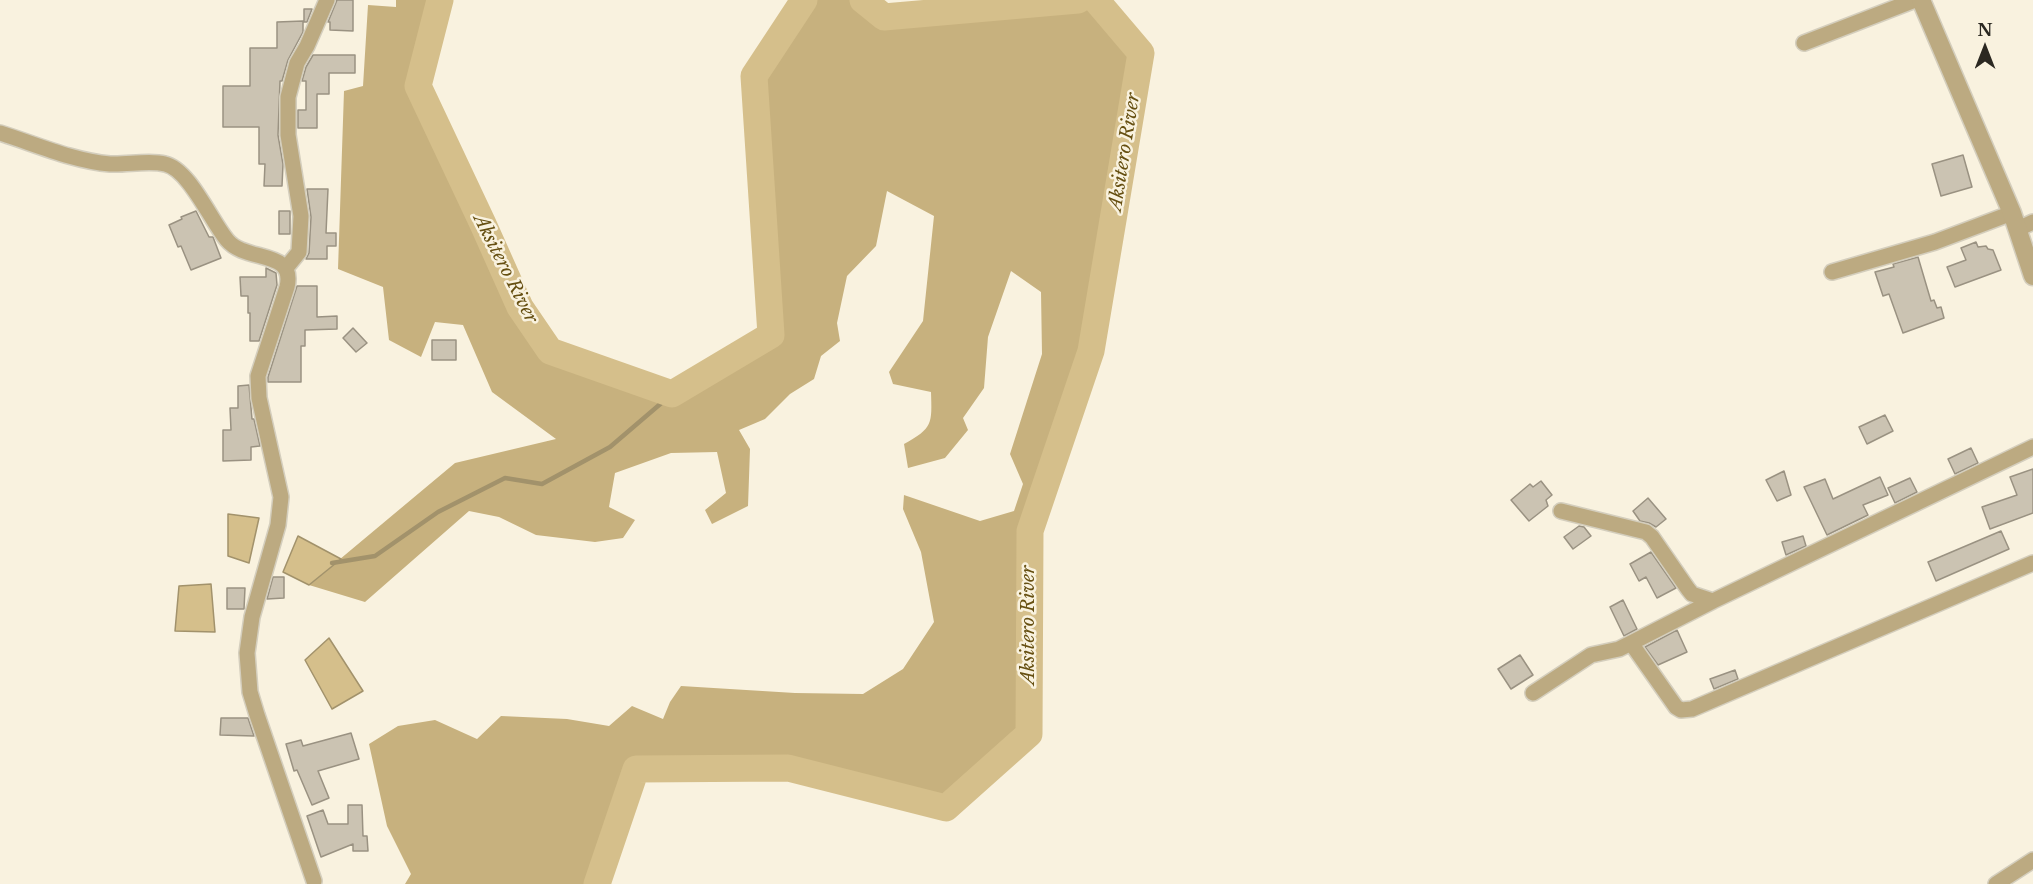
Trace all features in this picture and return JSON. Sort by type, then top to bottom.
[{"type":"street","points":[[286,268],[299,252],[301,216],[288,135],[288,97],[297,63],[327,0]]},
{"type":"street","points":[[1804,43],[1915,0]]},
{"type":"street","points":[[1921,0],[2021,221],[2033,276]]},
{"type":"street","points":[[0,133],[86,160],[110,164],[165,164],[180,171],[228,241],[244,252],[280,262],[286,268],[288,280],[258,376],[259,398],[281,497],[278,525],[252,617],[247,653],[250,692],[314,881]]},
{"type":"street","points":[[1832,272],[1935,242],[2021,221]]},
{"type":"street","points":[[1533,693],[1592,655],[1619,649],[1713,601],[2033,447]]},
{"type":"street","points":[[1561,511],[1646,532],[1652,537],[1692,594],[1713,601]]},
{"type":"street","points":[[1630,643],[1676,707],[1681,710],[1692,709],[2033,563]]},
{"type":"street","points":[[1996,884],[2033,860]]},
{"type":"shaded area","points":[[396,0],[443,0],[422,96],[520,307],[550,351],[672,394],[771,335],[754,76],[804,0],[863,0],[875,9],[1096,0],[1141,53],[1091,351],[1030,531],[1029,734],[946,808],[788,768],[636,769],[597,884],[405,884],[411,874],[387,826],[369,744],[398,726],[435,720],[477,739],[501,716],[567,719],[609,726],[632,706],[663,719],[670,702],[681,686],[795,693],[863,694],[903,669],[934,622],[921,552],[903,509],[904,495],[980,521],[1014,511],[1023,484],[1010,454],[1042,354],[1041,292],[1011,271],[988,337],[984,388],[963,418],[968,430],[945,458],[908,468],[904,444],[921,434],[929,424],[931,392],[893,384],[889,372],[923,321],[934,216],[887,191],[876,246],[847,276],[837,323],[840,341],[821,356],[814,379],[790,394],[765,419],[739,430],[750,449],[748,506],[712,524],[705,510],[726,493],[717,452],[671,453],[615,473],[609,507],[635,520],[623,538],[595,542],[536,535],[499,517],[469,511],[365,602],[309,585],[455,463],[556,439],[492,392],[463,325],[435,322],[421,357],[389,340],[383,287],[338,269],[344,91],[363,86],[368,5],[396,7]]},
{"type":"shaded area","points":[[228,514],[259,518],[249,563],[228,556]]},
{"type":"shaded area","points":[[298,536],[341,559],[309,585],[283,572]]},
{"type":"shaded area","points":[[211,584],[215,632],[175,631],[179,586]]},
{"type":"shaded area","points":[[329,638],[363,691],[332,709],[305,660]]},
{"type":"building","points":[[337,0],[353,0],[353,31],[330,30],[330,22],[328,22]]},
{"type":"building","points":[[304,9],[312,9],[307,22],[304,22]]},
{"type":"building","points":[[303,21],[303,32],[288,60],[282,81],[280,81],[278,135],[283,164],[282,186],[264,186],[265,164],[259,164],[259,127],[223,127],[223,86],[250,86],[250,48],[277,48],[277,22]]},
{"type":"building","points":[[313,55],[355,55],[355,73],[329,73],[329,94],[317,94],[317,128],[298,128],[298,110],[306,110],[306,81],[302,81]]},
{"type":"building","points":[[1963,155],[1972,187],[1941,196],[1932,164]]},
{"type":"building","points":[[307,189],[328,189],[326,233],[336,233],[336,246],[327,246],[327,259],[306,259],[309,253],[311,217]]},
{"type":"building","points":[[196,211],[209,237],[213,237],[221,258],[191,270],[169,225]]},
{"type":"building","points":[[279,211],[290,211],[290,234],[279,234]]},
{"type":"building","points":[[1976,242],[1978,247],[1986,246],[1993,250],[2001,270],[1955,287],[1947,267],[1966,260],[1961,248]]},
{"type":"building","points":[[1918,257],[1931,301],[1934,300],[1937,308],[1941,307],[1944,318],[1903,333],[1889,294],[1883,296],[1875,272]]},
{"type":"building","points":[[266,268],[276,273],[277,285],[259,341],[250,341],[248,296],[241,296],[240,277],[266,277]]},
{"type":"building","points":[[297,286],[317,286],[317,317],[337,316],[337,329],[305,330],[305,346],[301,346],[301,382],[268,382],[268,377]]},
{"type":"building","points":[[353,328],[367,343],[356,352],[343,338]]},
{"type":"building","points":[[432,340],[456,340],[456,360],[432,360]]},
{"type":"building","points":[[249,385],[252,419],[254,419],[260,446],[251,447],[251,460],[223,461],[223,430],[231,430],[230,408],[238,408],[238,386]]},
{"type":"building","points":[[1885,415],[1893,431],[1867,444],[1859,427]]},
{"type":"building","points":[[1971,448],[1978,463],[1955,474],[1948,459]]},
{"type":"building","points":[[2033,469],[2033,513],[1990,529],[1982,507],[2017,495],[2010,477]]},
{"type":"building","points":[[1784,471],[1791,495],[1777,501],[1766,480]]},
{"type":"building","points":[[1880,477],[1888,495],[1863,505],[1868,515],[1827,535],[1804,487],[1825,479],[1833,499]]},
{"type":"building","points":[[1910,478],[1917,492],[1895,503],[1888,488]]},
{"type":"building","points":[[1541,481],[1552,495],[1546,500],[1548,506],[1529,521],[1511,500],[1530,484],[1533,487]]},
{"type":"building","points":[[1648,498],[1666,519],[1656,527],[1640,521],[1633,511]]},
{"type":"building","points":[[1579,526],[1584,527],[1591,536],[1573,549],[1564,537]]},
{"type":"building","points":[[2001,531],[2009,549],[1936,581],[1928,562]]},
{"type":"building","points":[[1803,536],[1806,546],[1786,555],[1782,542]]},
{"type":"building","points":[[1651,552],[1676,588],[1657,598],[1646,577],[1639,581],[1630,564]]},
{"type":"building","points":[[273,577],[284,577],[284,598],[267,599]]},
{"type":"building","points":[[227,588],[245,588],[244,609],[227,609]]},
{"type":"building","points":[[1623,600],[1637,629],[1624,636],[1610,607]]},
{"type":"building","points":[[1677,630],[1687,652],[1658,665],[1645,647]]},
{"type":"building","points":[[1520,655],[1533,675],[1511,689],[1498,669]]},
{"type":"building","points":[[1735,670],[1738,679],[1714,689],[1710,679]]},
{"type":"building","points":[[221,718],[248,718],[254,736],[220,735]]},
{"type":"building","points":[[351,733],[359,759],[318,771],[329,798],[312,805],[297,770],[294,771],[286,744],[301,740],[303,746]]},
{"type":"building","points":[[348,805],[362,805],[363,836],[367,836],[368,851],[353,851],[353,844],[321,857],[307,816],[323,810],[328,824],[348,824]]},
{"type":"waterway","name":"Aksitero River","points":[[440,0],[418,86],[520,307],[550,351],[672,394],[771,335],[754,76],[804,0]]},
{"type":"waterway","name":"Aksitero River","points":[[863,0],[884,17],[1078,0]]},
{"type":"waterway","name":"Aksitero River","points":[[597,884],[636,769],[788,768],[946,808],[1029,734],[1030,531],[1091,351],[1141,53],[1096,0]]},
{"type":"waterway","points":[[332,563],[375,556],[438,512],[505,478],[542,484],[610,447],[672,394]]}]
